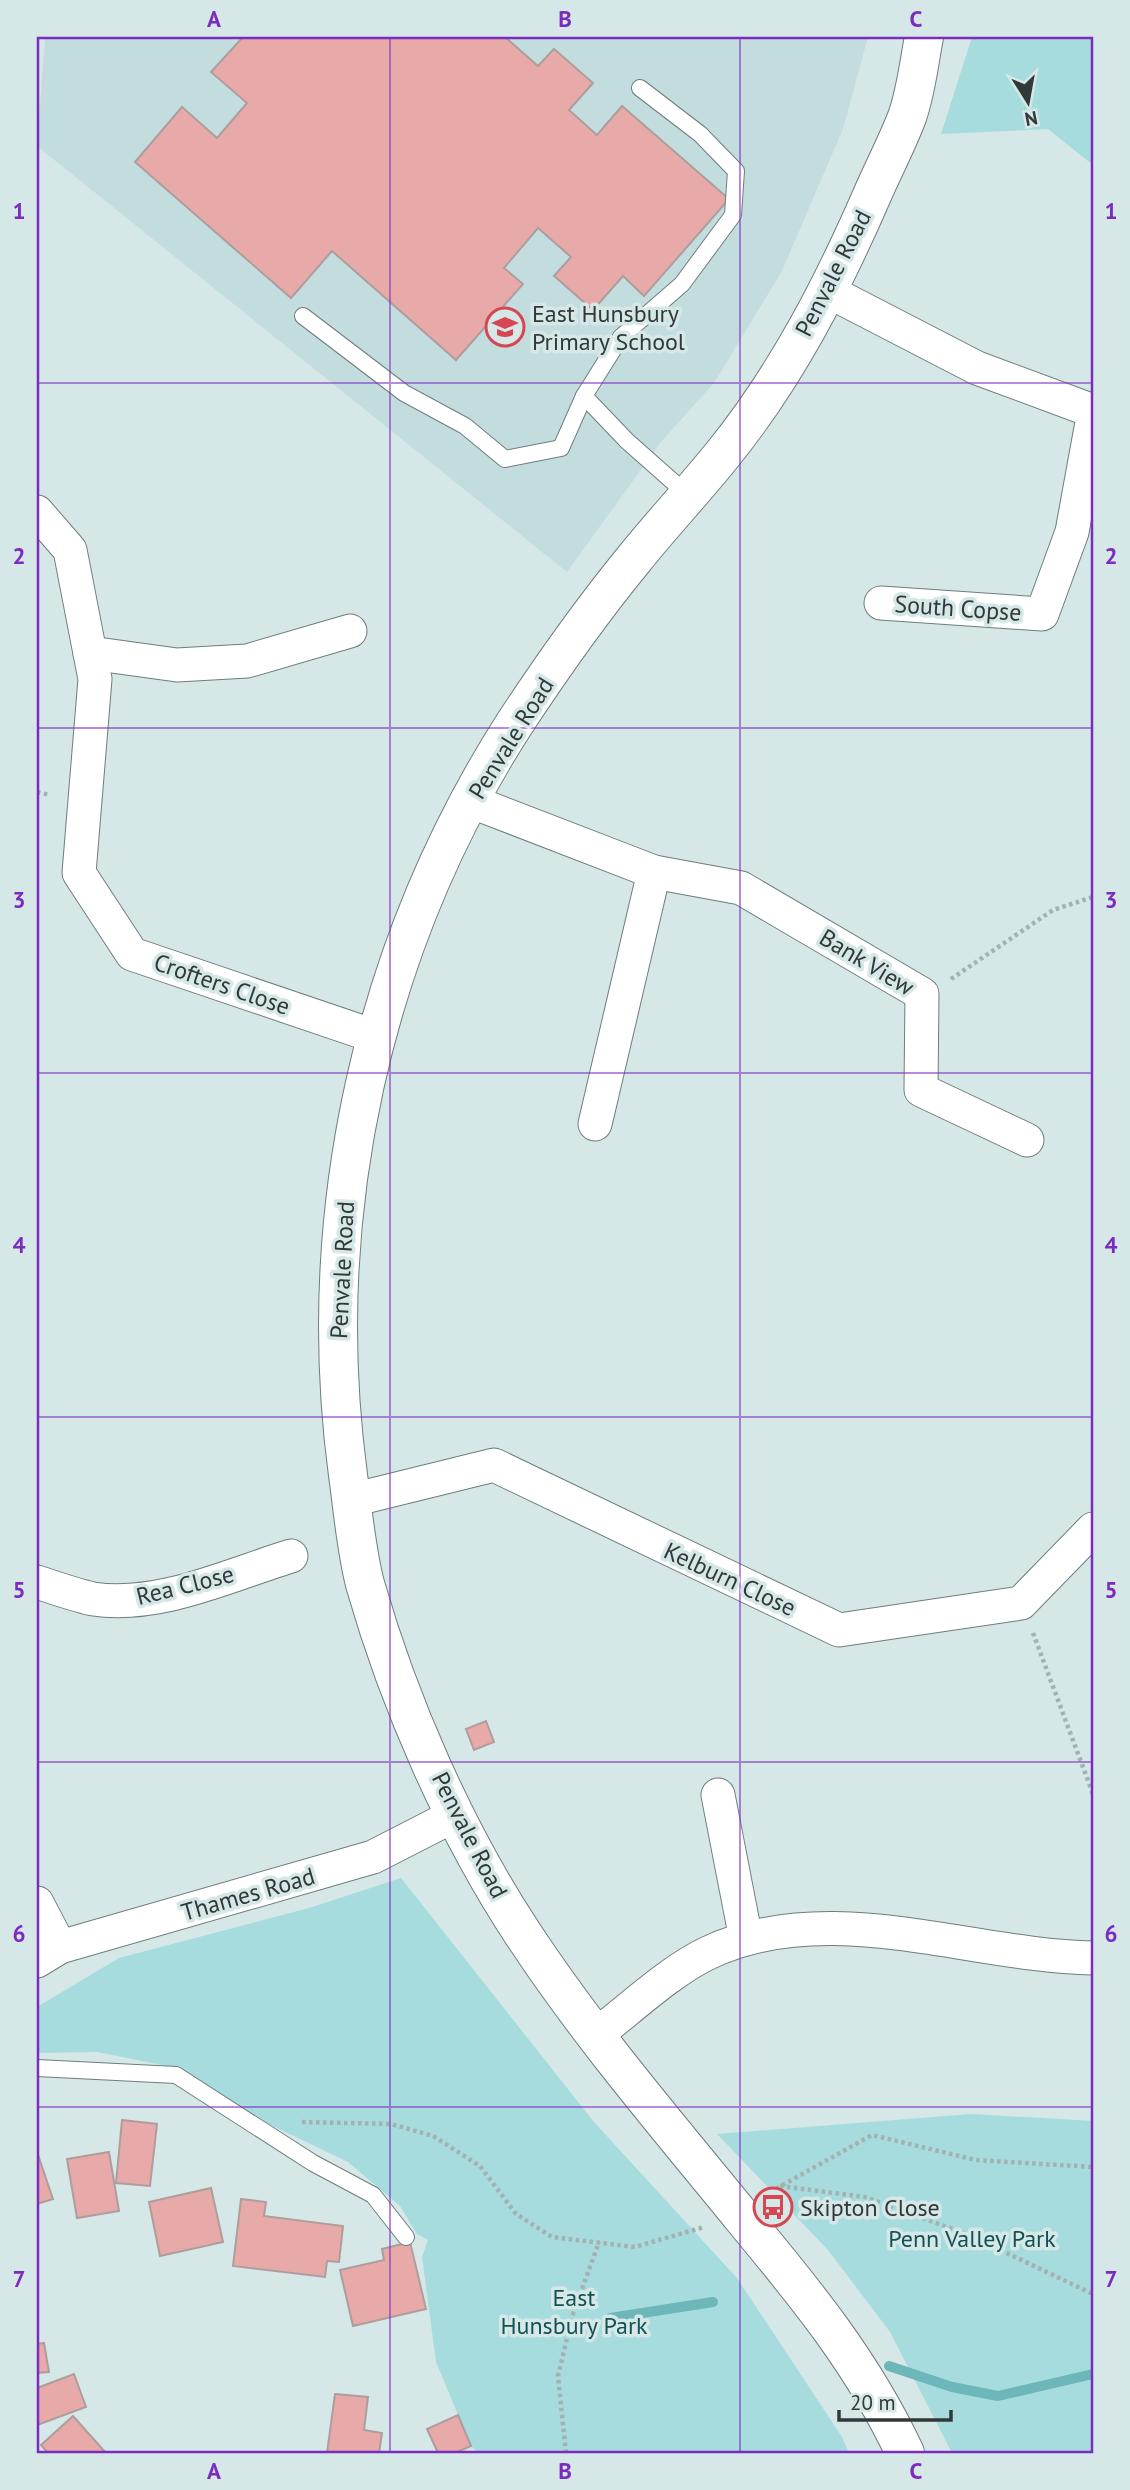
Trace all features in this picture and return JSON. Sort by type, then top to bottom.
[{"type":"street","name":"Penvale Road","points":[[905,2453],[877,2395],[824,2316],[596,2035],[521,1932],[455,1815],[397,1681],[363,1578],[338,1371],[340,1224],[374,1036],[408,933],[437,865],[470,801],[521,715],[629,564],[726,451],[779,376],[828,291],[909,112],[924,37]]},
{"type":"street","points":[[828,291],[977,368],[1093,411]]},
{"type":"street","name":"South Copse","points":[[881,603],[1042,614],[1072,533],[1093,417]]},
{"type":"street","name":"Crofters Close","points":[[37,512],[70,550],[95,679],[79,873],[132,954],[374,1036]]},
{"type":"street","points":[[90,653],[177,665],[247,661],[349,631]]},
{"type":"street","name":"Bank View","points":[[470,801],[654,872],[741,888],[922,993],[921,1090],[1027,1140]]},
{"type":"street","points":[[595,1124],[654,872]]},
{"type":"street","name":"Kelburn Close","points":[[352,1500],[494,1465],[839,1630],[1021,1603]]},
{"type":"street","points":[[1021,1603],[1093,1529]]},
{"type":"street","name":"Rea Close","points":[[37,1582],[94,1599],[140,1600],[291,1556]]},
{"type":"street","points":[[718,1796],[746,1939]]},
{"type":"street","name":"Thames Road","points":[[48,1954],[373,1857],[455,1815]]},
{"type":"street","points":[[37,1903],[48,1954]]},
{"type":"street","points":[[596,2035],[707,1953],[775,1932],[874,1930],[1093,1958]]},
{"type":"lane","points":[[303,316],[404,394],[465,426],[505,459],[561,448],[584,396],[621,337],[681,284],[733,215],[736,171],[700,134],[640,88]]},
{"type":"lane","points":[[584,396],[626,441],[688,495]]},
{"type":"lane","points":[[37,2068],[176,2075],[313,2163],[373,2195],[406,2237]]},
{"type":"path","points":[[922,993],[944,984],[1053,910],[1093,897]]},
{"type":"path","points":[[1021,1603],[1093,1794]]},
{"type":"path","points":[[248,2122],[391,2124],[433,2136],[480,2166],[516,2214],[552,2237],[635,2247],[714,2224],[739,2213],[779,2186],[872,2135],[976,2160],[1093,2167]]},
{"type":"path","points":[[779,2186],[865,2197],[970,2235],[1093,2294]]},
{"type":"path","points":[[566,2453],[558,2376],[572,2317],[599,2242]]},
{"type":"shaded area","name":"East Hunsbury Primary School","points":[[45,37],[868,37],[843,129],[782,271],[714,383],[661,442],[567,572],[37,146]]},
{"type":"green space","points":[[972,37],[1093,37],[1093,165],[1048,129],[941,134]]},
{"type":"green space","name":"East Hunsbury Park","points":[[401,1878],[594,2122],[737,2278],[842,2437],[849,2453],[479,2453],[471,2446],[436,2362],[422,2257],[428,2240],[417,2234],[400,2206],[348,2162],[252,2116],[177,2068],[97,2052],[37,2053],[37,2007],[119,1958],[309,1908]]},
{"type":"green space","name":"Penn Valley Park","points":[[971,2114],[1093,2121],[1093,2453],[952,2453],[890,2332],[828,2250],[717,2134]]},
{"type":"building","points":[[243,37],[505,37],[538,66],[554,49],[593,83],[569,110],[597,135],[622,106],[729,199],[644,296],[623,276],[593,310],[554,276],[571,257],[538,228],[504,268],[523,284],[456,360],[332,251],[291,298],[135,162],[182,107],[217,138],[247,103],[211,72]]},
{"type":"building","points":[[486,1721],[494,1742],[474,1750],[466,1729]]},
{"type":"building","points":[[122,2120],[157,2124],[150,2186],[116,2183]]},
{"type":"building","points":[[37,2152],[53,2199],[37,2204]]},
{"type":"building","points":[[109,2152],[119,2211],[77,2218],[67,2159]]},
{"type":"building","points":[[211,2188],[223,2242],[160,2256],[149,2202]]},
{"type":"building","points":[[241,2199],[266,2202],[264,2216],[343,2226],[339,2262],[327,2261],[325,2277],[233,2266]]},
{"type":"building","points":[[410,2242],[426,2309],[353,2326],[340,2270],[384,2260],[382,2249]]},
{"type":"building","points":[[44,2343],[49,2372],[37,2373],[37,2344]]},
{"type":"building","points":[[74,2374],[86,2407],[37,2425],[37,2388]]},
{"type":"building","points":[[335,2394],[368,2397],[364,2430],[382,2433],[379,2453],[327,2453]]},
{"type":"building","points":[[458,2415],[471,2446],[455,2453],[438,2453],[427,2429]]},
{"type":"building","points":[[73,2416],[106,2453],[48,2453],[41,2445]]},
{"type":"waterway","points":[[610,2318],[713,2302]]},
{"type":"waterway","points":[[889,2366],[952,2387],[998,2396],[1093,2374]]},
{"type":"place","name":"East Hunsbury Primary School","points":[[505,327]]},
{"type":"place","name":"Skipton Close","points":[[773,2207]]}]
